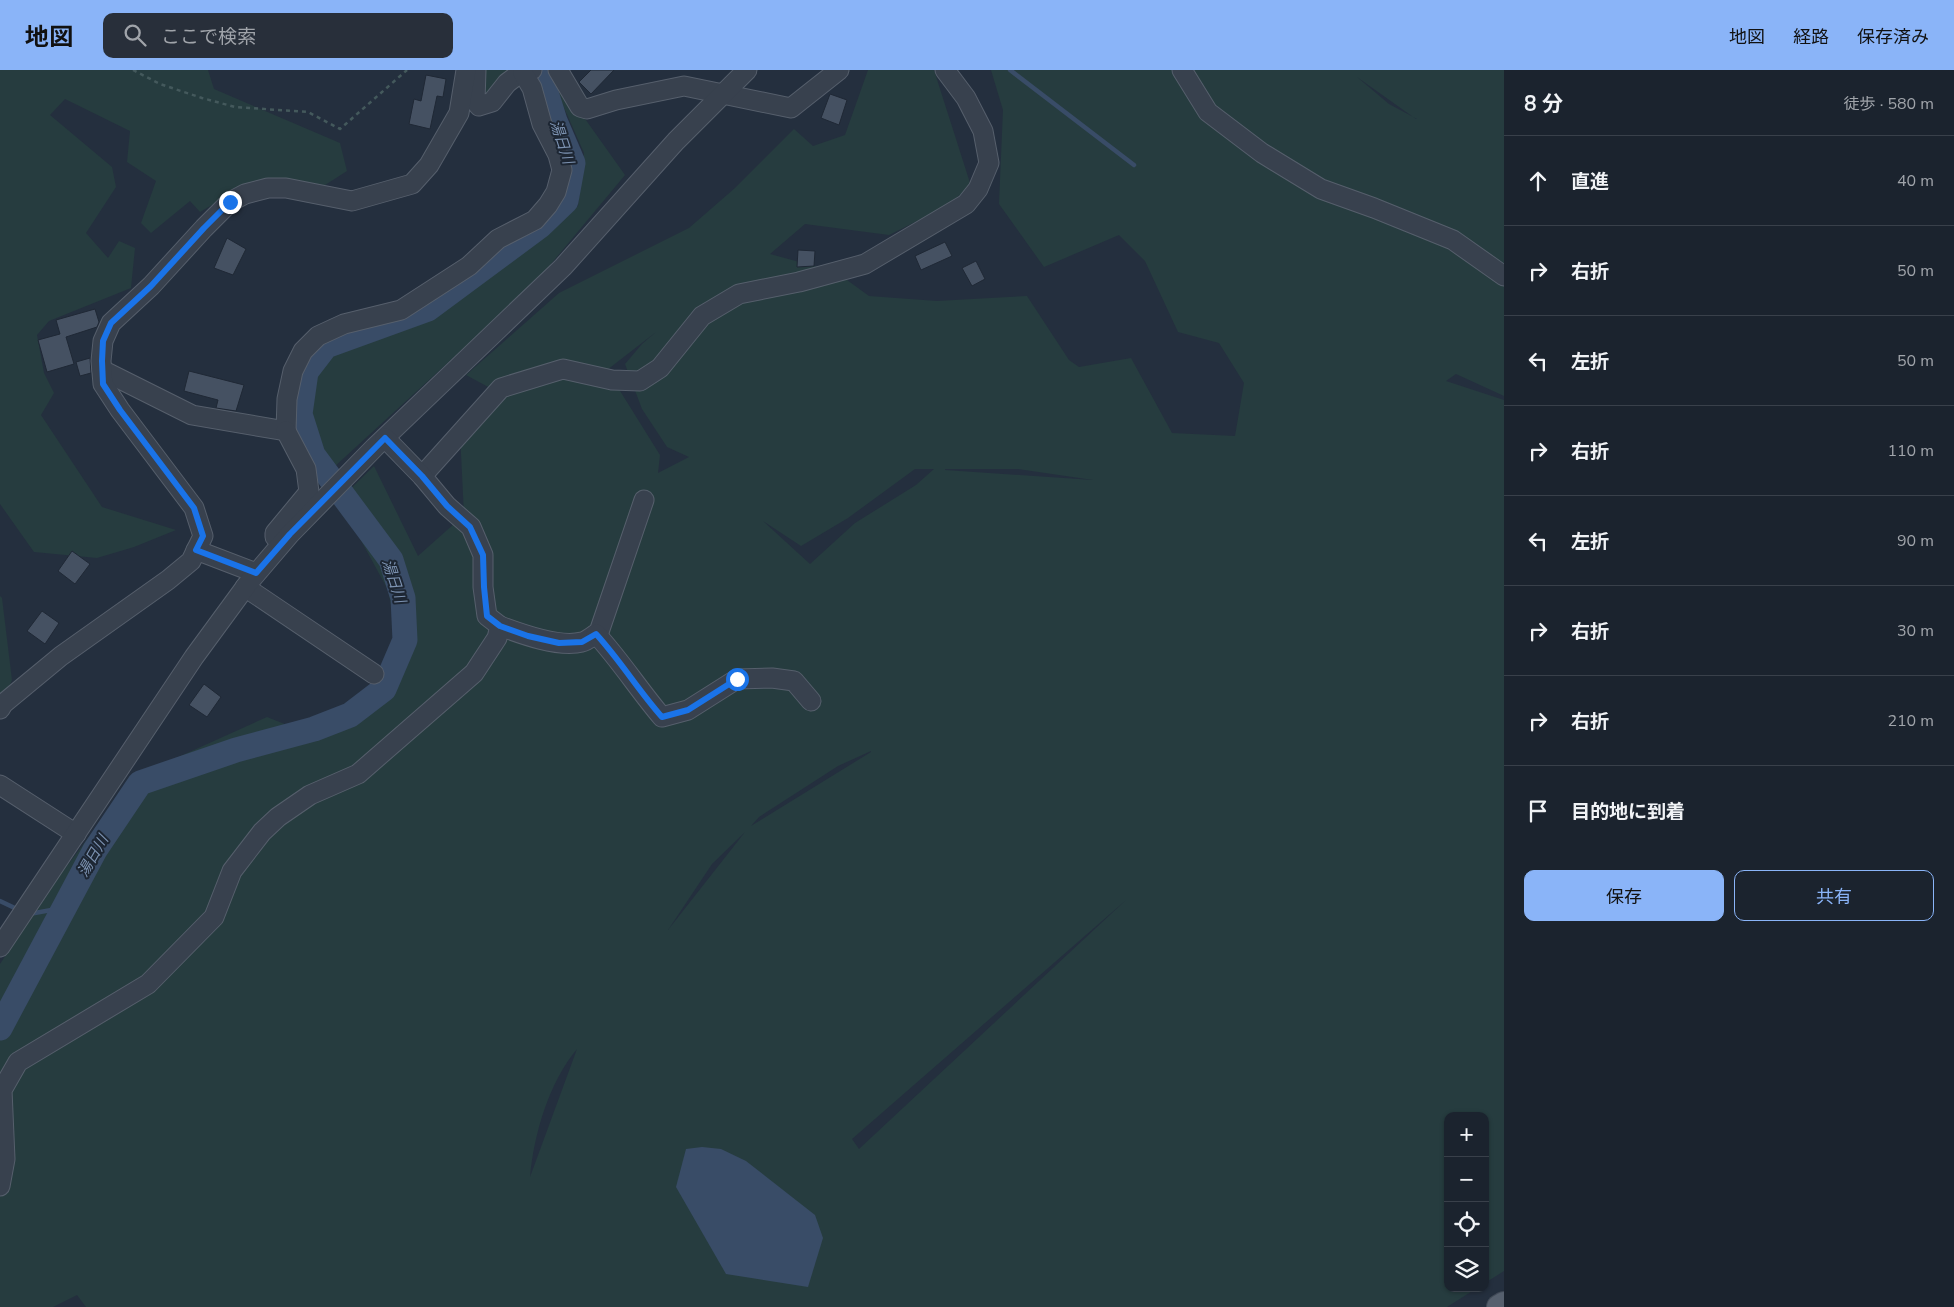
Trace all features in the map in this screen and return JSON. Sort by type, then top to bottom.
[{"type":"main road","points":[[1499,1307],[1504,1304]]},
{"type":"street","points":[[0,709],[3,704],[61,656],[168,580],[191,561],[203,536],[194,508],[120,410],[103,384],[103,341],[111,323],[151,286],[230,202],[245,194],[268,188],[286,188],[352,201],[412,184],[429,165],[459,113],[466,70]]},
{"type":"street","points":[[274,552],[275,533],[309,492],[306,469],[286,431],[287,399],[292,371],[302,351],[318,336],[344,324],[401,310],[469,266],[498,239],[534,220],[548,205],[556,192],[562,170],[558,155],[542,124],[528,71],[507,83],[492,102],[480,106],[475,101],[476,70]]},
{"type":"street","points":[[558,70],[580,106],[587,109],[616,100],[684,86],[720,95],[791,108],[839,70]]},
{"type":"street","points":[[0,947],[189,665],[251,580],[274,552],[380,443],[563,267],[676,141],[747,70]]},
{"type":"street","points":[[422,476],[501,388],[563,369],[612,380],[640,381],[660,368],[702,316],[740,294],[799,282],[865,264],[966,204],[978,189],[989,163],[983,131],[966,98],[945,70]]},
{"type":"street","points":[[1182,70],[1208,112],[1262,153],[1321,189],[1374,208],[1452,240],[1504,276]]},
{"type":"street","points":[[102,370],[192,415],[286,431]]},
{"type":"street","points":[[380,443],[422,476],[447,506],[470,527],[483,555],[487,616],[500,626],[528,636],[559,643],[582,642],[599,632],[644,500]]},
{"type":"street","points":[[196,550],[251,580],[374,674]]},
{"type":"street","points":[[0,1186],[5,1159],[2,1090],[18,1062],[148,984],[214,917],[232,871],[262,832],[278,817],[310,795],[358,774],[474,673],[497,638],[500,626]]},
{"type":"street","points":[[596,634],[614,654],[647,700],[662,717],[688,710],[737,679],[772,678],[794,681],[811,702]]},
{"type":"street","points":[[0,785],[76,834]]},
{"type":"path","points":[[133,70],[160,84],[202,98],[235,107],[308,112],[340,128],[407,70]]},
{"type":"green space","points":[[0,70],[208,70],[214,89],[340,143],[347,171],[322,187],[246,185],[200,212],[190,201],[151,233],[141,223],[156,181],[127,162],[130,131],[65,99],[50,115],[112,167],[116,187],[86,233],[108,258],[119,241],[135,248],[131,288],[49,321],[37,335],[44,373],[54,393],[41,415],[102,507],[176,530],[134,547],[97,558],[34,552],[0,504]]},
{"type":"green space","points":[[474,70],[526,70],[480,99]]},
{"type":"green space","points":[[868,70],[934,70],[971,186],[945,207],[889,235],[805,224],[770,254],[836,272],[869,296],[937,301],[1027,296],[1069,360],[1079,367],[1131,358],[1172,433],[1235,436],[1244,383],[1219,343],[1178,332],[1145,261],[1119,235],[1044,267],[999,204],[1003,110],[991,70],[1504,70],[1504,396],[1456,374],[1446,381],[1504,400],[1504,1271],[1489,1280],[1489,1112],[1444,1112],[1444,1292],[1471,1292],[1447,1307],[86,1307],[77,1295],[53,1307],[0,1307],[0,964],[48,891],[134,777],[267,717],[297,729],[384,688],[400,650],[388,590],[339,500],[374,466],[418,556],[464,515],[460,433],[492,389],[466,375],[559,293],[689,228],[735,188],[794,129],[813,146],[845,135]],"holes":[[[1357,77],[1413,117],[1389,104]],[[656,332],[642,344],[625,364],[642,409],[667,447],[689,457],[658,473],[660,455],[607,370]],[[915,469],[934,469],[916,485],[855,523],[810,564],[763,521],[801,546],[848,518]],[[1018,469],[1093,480],[945,470]],[[871,751],[751,826],[759,817],[838,766]],[[745,832],[668,930],[712,864]],[[1126,900],[859,1149],[852,1139]],[[577,1049],[530,1177],[539,1126],[558,1077]]]},
{"type":"green space","points":[[550,76],[556,78],[625,175],[536,282],[333,468],[313,428],[310,387],[331,349],[372,338],[438,310],[543,238],[578,206],[584,153]]},
{"type":"green space","points":[[0,596],[2,598],[12,680],[0,709]]},
{"type":"water","points":[[702,1147],[721,1149],[746,1161],[815,1215],[823,1238],[808,1287],[726,1274],[676,1187],[686,1149]]},
{"type":"building","points":[[591,70],[614,70],[591,94],[579,82]]},
{"type":"building","points":[[426,75],[446,79],[443,97],[437,96],[430,129],[409,124],[414,99],[421,101]]},
{"type":"building","points":[[830,94],[847,100],[839,125],[821,118]]},
{"type":"building","points":[[227,238],[246,249],[233,275],[214,268]]},
{"type":"building","points":[[945,242],[952,256],[921,270],[915,256]]},
{"type":"building","points":[[798,250],[815,251],[814,266],[797,267]]},
{"type":"building","points":[[976,261],[985,279],[972,286],[962,268]]},
{"type":"building","points":[[95,309],[99,322],[97,327],[66,337],[74,364],[47,372],[38,340],[60,334],[56,320]]},
{"type":"building","points":[[90,358],[91,373],[80,376],[76,362]]},
{"type":"building","points":[[189,371],[244,385],[236,411],[216,408],[218,400],[184,391]]},
{"type":"building","points":[[72,551],[90,564],[75,584],[58,571]]},
{"type":"building","points":[[42,611],[59,623],[45,644],[27,631]]},
{"type":"building","points":[[204,684],[221,697],[207,717],[189,705]]},
{"type":"waterway","name":"湯日川","points":[[0,1028],[95,850],[140,783],[236,750],[314,729],[350,715],[384,689],[405,640],[403,598],[391,560],[313,455],[300,414],[306,372],[326,346],[428,309],[540,226],[566,201],[573,163],[555,121],[541,70]]},
{"type":"waterway","points":[[1010,70],[1134,165]]},
{"type":"waterway","points":[[29,914],[57,909],[95,850]]},
{"type":"waterway","points":[[0,901],[19,910]]},
{"type":"route","points":[[230,202],[151,286],[111,323],[103,341],[103,384],[120,410],[194,508],[203,536],[196,550],[256,573],[290,534],[385,438],[422,476],[447,506],[470,527],[483,555],[487,616],[500,626],[528,636],[559,643],[582,642],[596,634],[614,654],[647,700],[662,717],[688,710],[737,679]]}]
